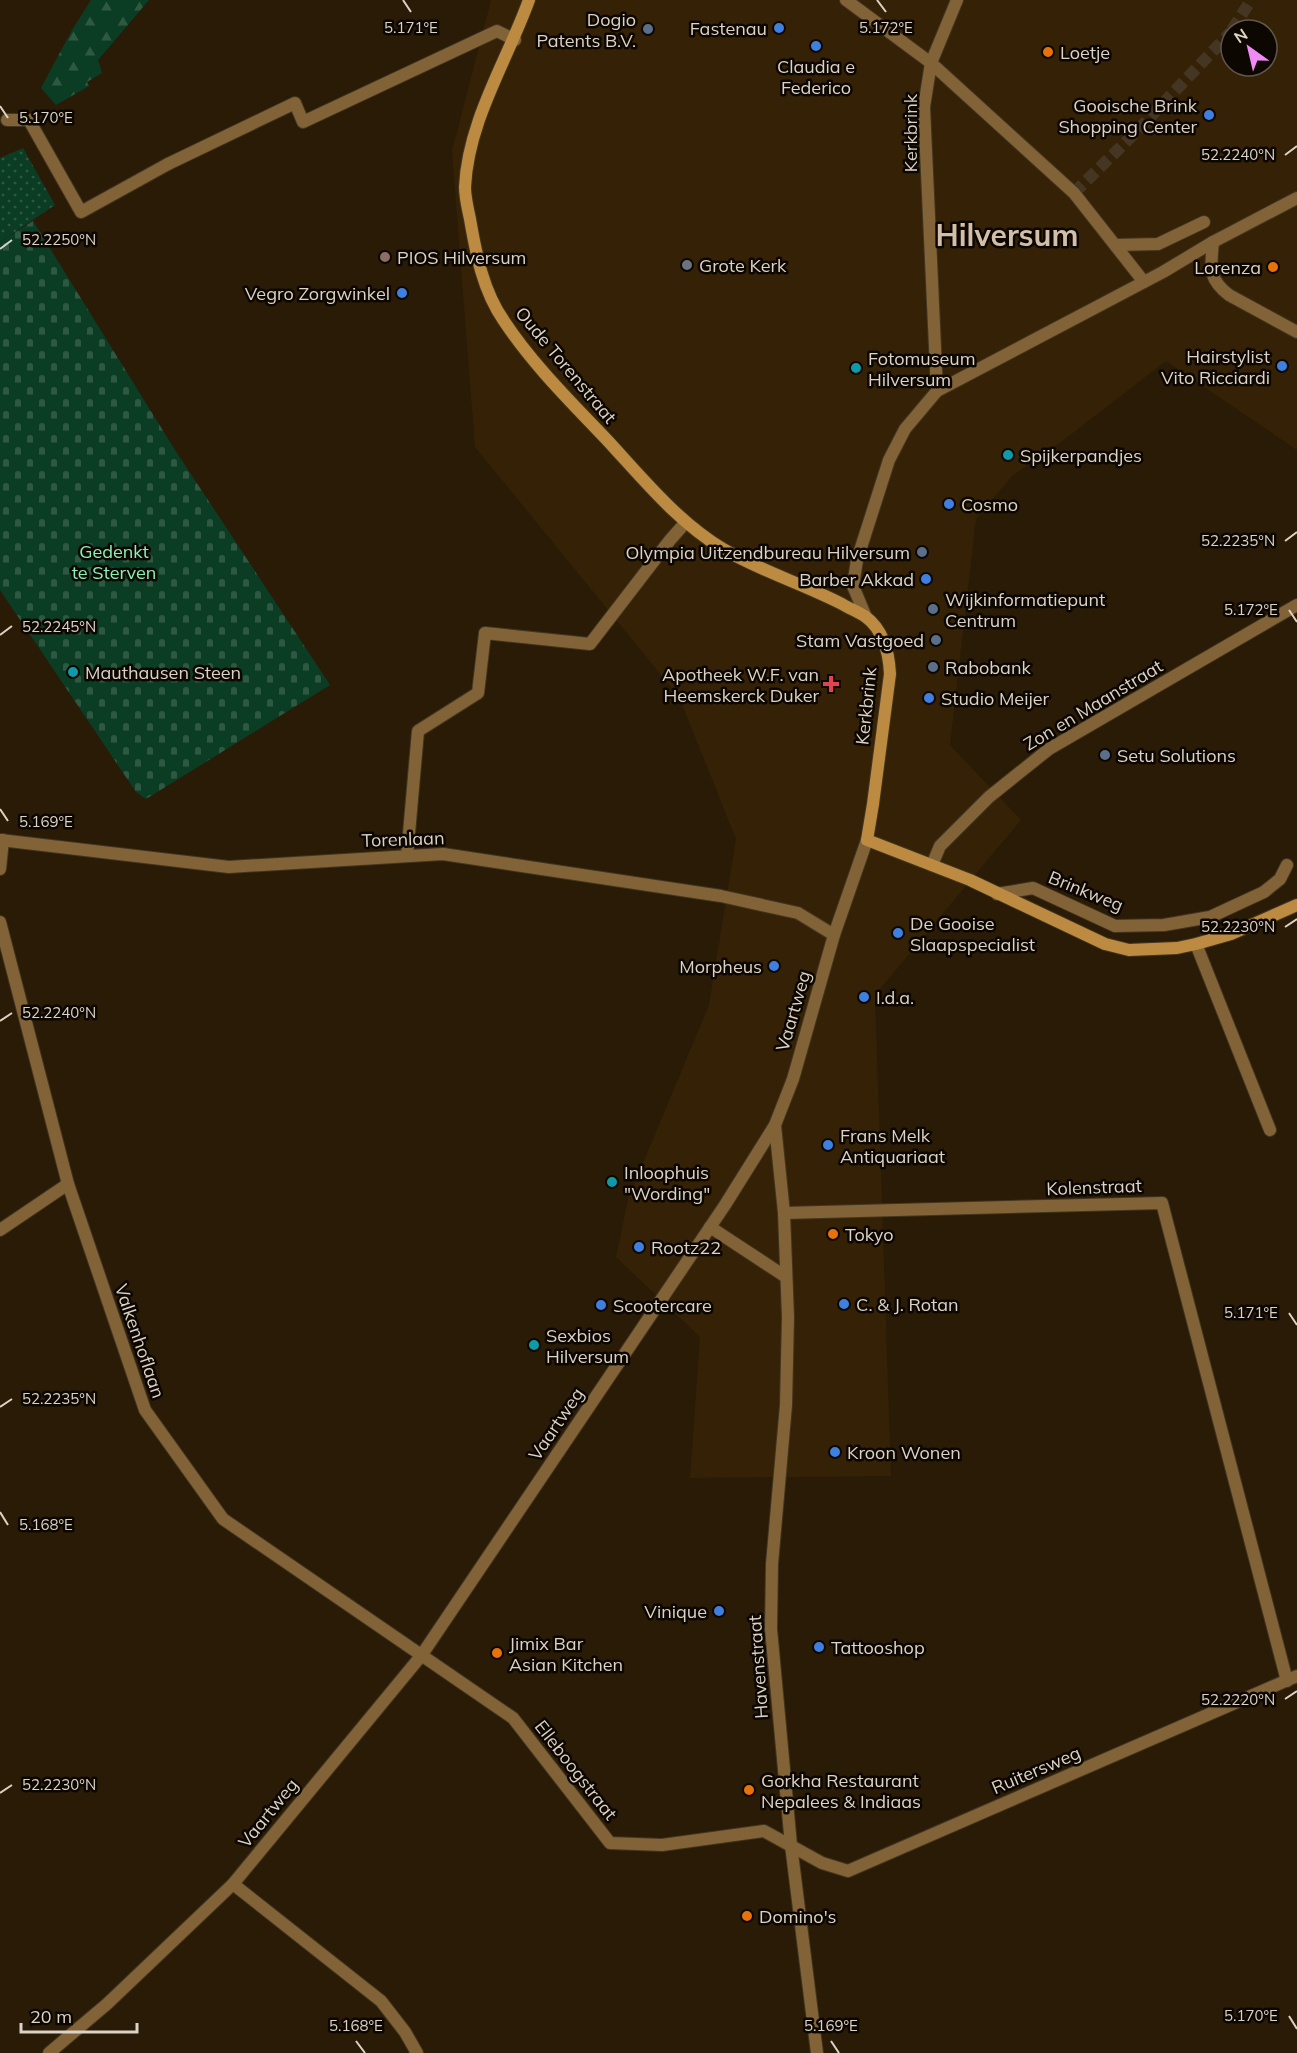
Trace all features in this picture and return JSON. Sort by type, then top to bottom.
[{"type":"main road","name":"Oude Torenstraat","points":[[529,0],[515,40],[485,104],[469,153],[465,190],[484,283],[503,320],[556,386],[686,522],[722,548],[762,569],[817,591],[866,617]]},
{"type":"main road","name":"Kerkbrink","points":[[866,617],[877,628],[882,638],[889,661],[890,674],[867,840]]},
{"type":"main road","points":[[867,840],[970,880],[1106,944],[1129,950],[1177,948],[1196,944],[1231,934],[1297,905]]},
{"type":"street","points":[[846,0],[931,63],[1074,193],[1144,282]]},
{"type":"street","name":"Kerkbrink","points":[[937,391],[924,107],[931,63],[957,0]]},
{"type":"street","points":[[2,122],[29,120],[81,212],[168,164],[295,103],[303,122],[497,31],[515,40]]},
{"type":"street","name":"Kerkbrink","points":[[866,617],[853,586],[857,560],[889,460],[905,429],[937,391],[1297,198]]},
{"type":"street","points":[[1116,245],[1158,244],[1204,222]]},
{"type":"street","points":[[1213,242],[1212,277],[1220,288],[1297,332]]},
{"type":"street","points":[[407,856],[418,731],[478,693],[485,633],[590,644],[686,522]]},
{"type":"street","name":"Zon en Maanstraat","points":[[932,865],[940,846],[989,797],[1049,749],[1297,605]]},
{"type":"street","points":[[0,869],[2,840]]},
{"type":"street","name":"Torenlaan","points":[[2,840],[229,867],[443,854],[721,896],[798,913],[834,934]]},
{"type":"street","name":"Vaartweg","points":[[50,2053],[107,2004],[233,1884],[421,1656],[710,1227],[775,1125],[793,1079],[834,934],[867,840]]},
{"type":"street","name":"Brinkweg","points":[[997,894],[1033,888],[1115,926],[1164,925],[1210,917],[1264,892],[1280,879],[1287,865]]},
{"type":"street","name":"Valkenhoflaan","points":[[0,922],[68,1184],[145,1410],[223,1520],[421,1656]]},
{"type":"street","points":[[1196,944],[1270,1130]]},
{"type":"street","name":"Havenstraat","points":[[775,1125],[784,1213],[788,1317],[786,1405],[774,1529],[771,1629],[791,1845],[817,2053]]},
{"type":"street","points":[[0,1230],[68,1184]]},
{"type":"street","name":"Kolenstraat","points":[[784,1213],[1162,1203],[1292,1679]]},
{"type":"street","points":[[710,1227],[786,1278]]},
{"type":"street","name":"Elleboogstraat","points":[[421,1656],[513,1718],[610,1843],[662,1845],[764,1831],[791,1845]]},
{"type":"street","name":"Ruitersweg","points":[[791,1845],[822,1863],[848,1871],[1292,1679]]},
{"type":"street","points":[[233,1884],[381,2001],[405,2032],[417,2053]]},
{"type":"shaded area","points":[[491,0],[1297,0],[1297,450],[1166,361],[1065,439],[1012,476],[976,519],[950,745],[1021,820],[875,995],[891,1476],[690,1478],[700,1337],[616,1257],[628,1199],[709,1005],[736,839],[679,697],[475,447],[452,151]]},
{"type":"green space","points":[[91,0],[149,0],[98,60],[102,73],[87,82],[89,86],[56,105],[41,88]]},
{"type":"green space","points":[[23,148],[55,205],[0,242],[0,158]]},
{"type":"green space","name":"Gedenkt te Sterven","points":[[33,221],[175,450],[330,685],[146,799],[136,792],[0,590],[0,242]]},
{"type":"tunnel","points":[[1240,18],[1251,0]]},
{"type":"tunnel","points":[[1074,193],[1219,45]]},
{"type":"place","name":"Fastenau","points":[[779,28]]},
{"type":"place","name":"Dogio Patents B.V.","points":[[648,29]]},
{"type":"place","name":"Claudia e Federico","points":[[816,46]]},
{"type":"place","name":"Loetje","points":[[1048,52]]},
{"type":"place","name":"Gooische Brink Shopping Center","points":[[1209,115]]},
{"type":"place","name":"PIOS Hilversum","points":[[385,257]]},
{"type":"place","name":"Grote Kerk","points":[[687,265]]},
{"type":"place","name":"Lorenza","points":[[1273,267]]},
{"type":"place","name":"Vegro Zorgwinkel","points":[[402,293]]},
{"type":"place","name":"Hairstylist Vito Ricciardi","points":[[1282,366]]},
{"type":"place","name":"Fotomuseum Hilversum","points":[[856,368]]},
{"type":"place","name":"Spijkerpandjes","points":[[1008,455]]},
{"type":"place","name":"Cosmo","points":[[949,504]]},
{"type":"place","name":"Olympia Uitzendbureau Hilversum","points":[[922,552]]},
{"type":"place","name":"Barber Akkad","points":[[926,579]]},
{"type":"place","name":"Wijkinformatiepunt Centrum","points":[[933,609]]},
{"type":"place","name":"Stam Vastgoed","points":[[936,640]]},
{"type":"place","name":"Rabobank","points":[[933,667]]},
{"type":"place","name":"Mauthausen Steen","points":[[73,672]]},
{"type":"place","name":"Apotheek W.F. van Heemskerck Duker","points":[[831,684]]},
{"type":"place","name":"Studio Meijer","points":[[929,698]]},
{"type":"place","name":"Setu Solutions","points":[[1105,755]]},
{"type":"place","name":"De Gooise Slaapspecialist","points":[[898,933]]},
{"type":"place","name":"Morpheus","points":[[774,966]]},
{"type":"place","name":"I.d.a.","points":[[864,997]]},
{"type":"place","name":"Frans Melk Antiquariaat","points":[[828,1145]]},
{"type":"place","name":"Inloophuis \"Wording\"","points":[[612,1182]]},
{"type":"place","name":"Tokyo","points":[[833,1234]]},
{"type":"place","name":"Rootz22","points":[[639,1247]]},
{"type":"place","name":"C. & J. Rotan","points":[[844,1304]]},
{"type":"place","name":"Scootercare","points":[[601,1305]]},
{"type":"place","name":"Sexbios Hilversum","points":[[534,1345]]},
{"type":"place","name":"Kroon Wonen","points":[[835,1452]]},
{"type":"place","name":"Vinique","points":[[719,1611]]},
{"type":"place","name":"Tattooshop","points":[[819,1647]]},
{"type":"place","name":"Jimix Bar Asian Kitchen","points":[[497,1653]]},
{"type":"place","name":"Gorkha Restaurant Nepalees & Indiaas","points":[[749,1790]]},
{"type":"place","name":"Domino's","points":[[747,1916]]},
{"type":"district","name":"Hilversum","points":[[1007,235]]}]
